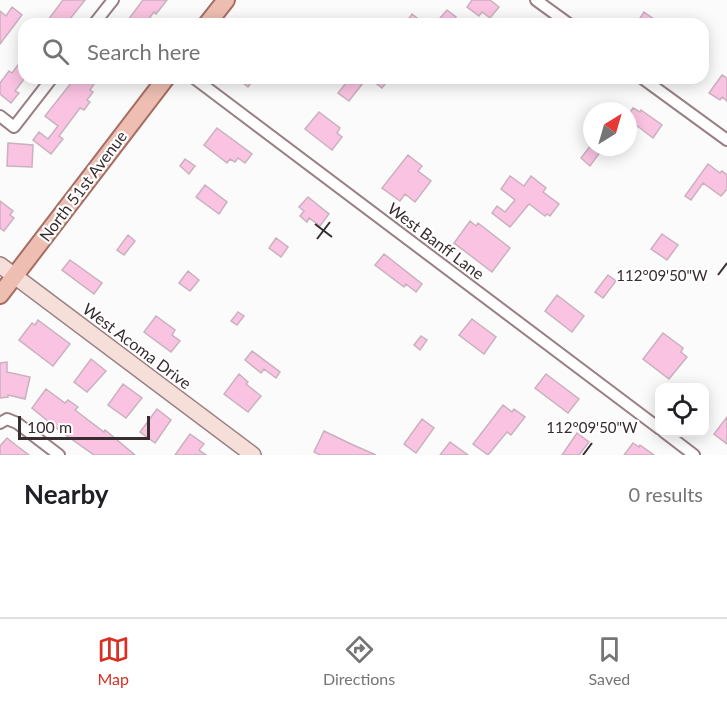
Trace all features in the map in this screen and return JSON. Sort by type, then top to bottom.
[{"type":"main road","points":[[212,18],[226,0]]},
{"type":"main road","name":"North 51st Avenue","points":[[0,295],[161,84]]},
{"type":"street","points":[[99,18],[113,0]]},
{"type":"street","points":[[536,0],[561,18]]},
{"type":"street","points":[[0,116],[14,127],[47,84]]},
{"type":"street","name":"West Banff Lane","points":[[202,84],[655,425]]},
{"type":"street","points":[[650,84],[727,140]]},
{"type":"street","name":"West Acoma Drive","points":[[0,265],[253,455]]},
{"type":"street","points":[[4,421],[17,423],[59,455]]},
{"type":"street","points":[[671,437],[694,455]]},
{"type":"building","points":[[63,0],[85,0],[71,18],[50,18]]},
{"type":"building","points":[[143,0],[167,0],[156,14],[154,12],[150,18],[130,18]]},
{"type":"building","points":[[472,0],[490,0],[499,7],[490,18],[482,12],[479,16],[467,7]]},
{"type":"building","points":[[12,7],[22,15],[0,44],[0,11],[6,16]]},
{"type":"building","points":[[447,10],[456,17],[455,18],[440,18]]},
{"type":"building","points":[[644,12],[652,18],[640,18]]},
{"type":"building","points":[[18,65],[18,84],[20,84],[15,91],[19,93],[11,103],[0,94],[0,83],[9,71],[12,73]]},
{"type":"building","points":[[722,75],[727,78],[727,101],[722,97],[720,100],[709,93]]},
{"type":"building","points":[[70,84],[94,84],[90,90],[93,92],[87,100],[90,102],[84,110],[80,108],[59,136],[63,139],[51,154],[33,140],[39,132],[48,139],[58,126],[45,116]]},
{"type":"building","points":[[345,84],[362,84],[349,101],[338,93]]},
{"type":"building","points":[[637,110],[640,112],[641,110],[662,125],[653,138],[637,126]]},
{"type":"building","points":[[319,112],[340,128],[337,133],[342,137],[332,150],[305,129]]},
{"type":"building","points":[[217,128],[252,154],[245,163],[238,158],[235,162],[230,159],[227,163],[204,145]]},
{"type":"building","points":[[8,143],[33,145],[32,167],[7,166]]},
{"type":"building","points":[[408,155],[422,166],[418,171],[431,181],[415,202],[405,194],[400,201],[382,188]]},
{"type":"building","points":[[583,155],[597,156],[590,166],[581,158]]},
{"type":"building","points":[[185,159],[195,166],[189,174],[180,166]]},
{"type":"building","points":[[708,164],[727,175],[727,189],[721,196],[703,183],[691,200],[685,196]]},
{"type":"building","points":[[510,176],[524,186],[531,176],[546,188],[543,192],[559,204],[550,216],[547,214],[545,216],[529,204],[510,227],[492,213],[497,206],[505,212],[515,200],[501,189]]},
{"type":"building","points":[[205,185],[227,202],[219,214],[196,197]]},
{"type":"building","points":[[308,197],[329,214],[320,226],[309,218],[307,222],[300,216],[304,211],[299,207]]},
{"type":"building","points":[[0,201],[13,211],[10,215],[14,218],[4,231],[0,228]]},
{"type":"building","points":[[470,221],[476,226],[478,223],[510,248],[492,272],[454,243]]},
{"type":"building","points":[[662,234],[678,245],[667,260],[651,249]]},
{"type":"building","points":[[128,235],[135,241],[124,255],[117,250]]},
{"type":"building","points":[[276,238],[288,247],[281,257],[269,248]]},
{"type":"building","points":[[384,254],[422,284],[416,292],[406,284],[404,287],[375,265]]},
{"type":"building","points":[[70,260],[102,283],[94,294],[62,270]]},
{"type":"building","points":[[188,271],[199,280],[190,291],[179,283]]},
{"type":"building","points":[[608,275],[616,281],[603,298],[595,292]]},
{"type":"building","points":[[557,295],[584,316],[572,332],[545,311]]},
{"type":"building","points":[[238,312],[244,316],[237,325],[231,321]]},
{"type":"building","points":[[156,316],[175,330],[172,335],[180,341],[171,352],[144,332]]},
{"type":"building","points":[[472,319],[496,337],[484,354],[459,335]]},
{"type":"building","points":[[38,320],[70,344],[53,366],[19,340],[32,323],[35,325]]},
{"type":"building","points":[[663,333],[683,348],[681,352],[687,357],[669,379],[643,359]]},
{"type":"building","points":[[421,336],[427,340],[420,350],[414,345]]},
{"type":"building","points":[[252,351],[280,372],[276,378],[264,369],[261,373],[245,360]]},
{"type":"building","points":[[91,359],[106,371],[87,392],[74,382]]},
{"type":"building","points":[[7,362],[7,372],[30,377],[25,399],[8,395],[8,397],[0,398],[0,363]]},
{"type":"building","points":[[239,374],[248,382],[246,384],[261,396],[248,412],[224,394]]},
{"type":"building","points":[[546,374],[579,399],[568,413],[535,388]]},
{"type":"building","points":[[123,384],[142,398],[126,418],[108,405]]},
{"type":"building","points":[[46,389],[65,403],[68,400],[78,407],[75,410],[104,432],[105,430],[135,455],[94,455],[60,431],[32,408]]},
{"type":"building","points":[[503,405],[512,412],[514,409],[525,417],[511,435],[507,432],[488,455],[473,444]]},
{"type":"building","points":[[157,409],[171,420],[155,443],[140,432]]},
{"type":"building","points":[[727,417],[727,444],[714,434]]},
{"type":"building","points":[[422,419],[434,428],[416,453],[404,444]]},
{"type":"building","points":[[324,431],[376,455],[320,455],[314,452]]},
{"type":"building","points":[[577,433],[589,442],[579,455],[562,455]]},
{"type":"building","points":[[190,434],[204,444],[199,450],[206,455],[175,455]]},
{"type":"building","points":[[7,438],[29,455],[0,455],[0,446]]},
{"type":"building","points":[[450,442],[468,455],[440,455]]},
{"type":"building","points":[[633,443],[639,447],[640,445],[654,455],[624,455]]}]
